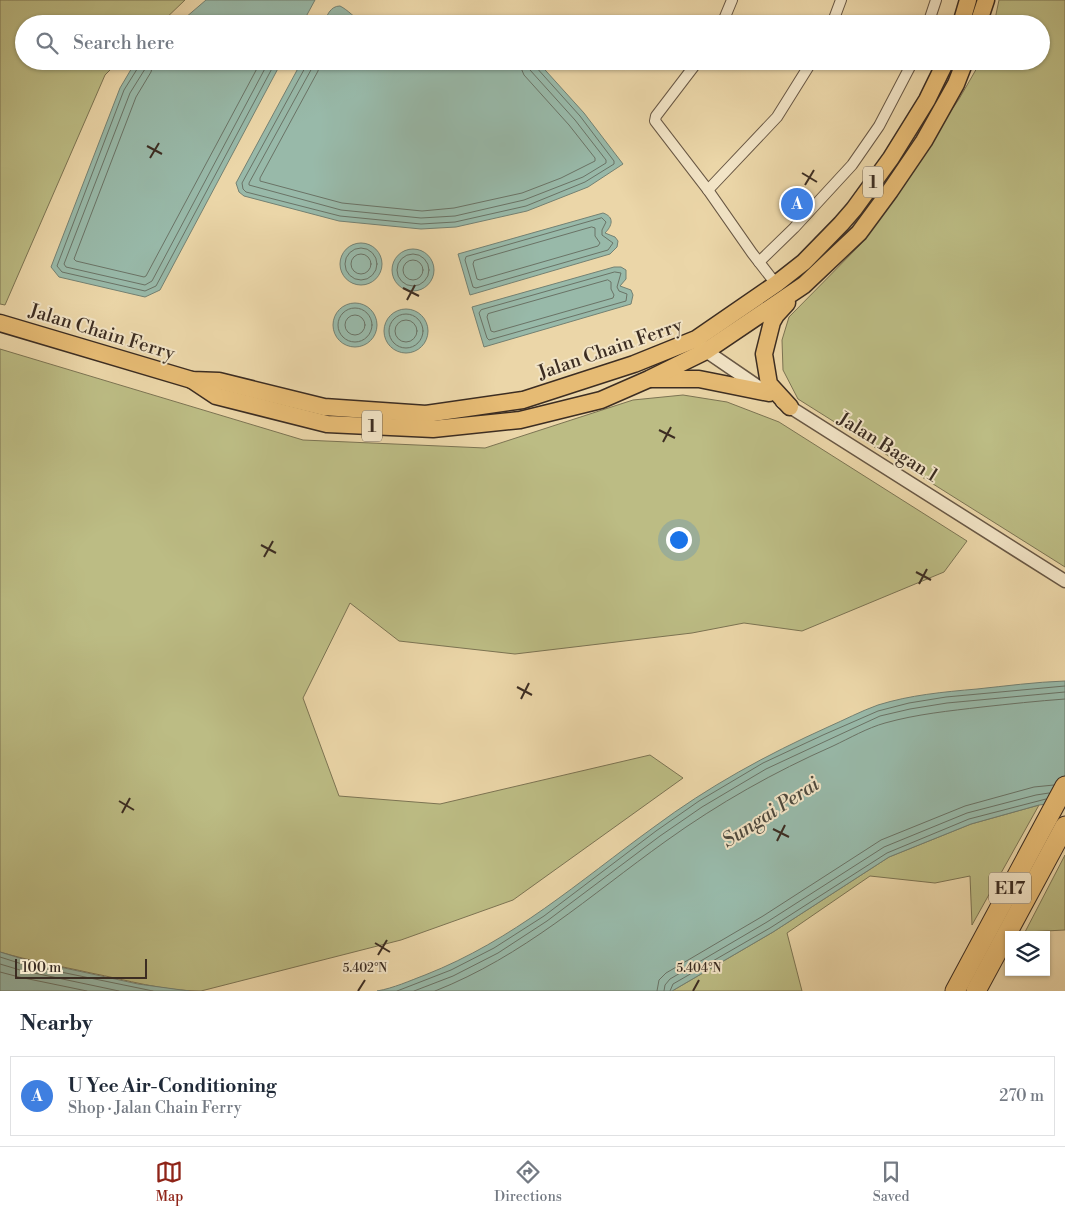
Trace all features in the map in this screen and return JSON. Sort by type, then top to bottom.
[{"type":"highway","points":[[964,15],[968,0]]},
{"type":"highway","points":[[981,15],[986,0]]},
{"type":"highway","name":"Jalan Chain Ferry","points":[[0,323],[192,380],[219,381],[324,407],[426,414],[524,400],[634,364],[701,345],[813,254],[854,209],[891,158],[935,85],[942,70]]},
{"type":"highway","name":"Jalan Chain Ferry","points":[[192,380],[216,396],[327,424],[433,429],[520,420],[601,400],[649,379],[701,345],[804,285],[859,233],[890,191],[924,141],[956,84],[961,70]]},
{"type":"highway","points":[[790,407],[769,384],[764,354],[769,331],[776,315],[804,285]]},
{"type":"highway","points":[[649,379],[699,379],[768,394]]},
{"type":"highway","name":"E17","points":[[955,991],[1065,786]]},
{"type":"highway","name":"E17","points":[[976,991],[1065,826]]},
{"type":"street","points":[[726,15],[732,0]]},
{"type":"street","points":[[835,15],[841,0]]},
{"type":"street","points":[[931,15],[936,0]]},
{"type":"street","points":[[691,70],[656,116],[655,121],[776,284]]},
{"type":"street","points":[[708,190],[777,117],[806,70]]},
{"type":"street","points":[[759,262],[794,228],[852,165],[879,126],[908,70]]},
{"type":"street","name":"Jalan Bagan 1","points":[[701,345],[768,394],[1065,581]]},
{"type":"green space","points":[[0,0],[185,0],[169,15],[15,15],[15,70],[110,70],[105,75],[5,305],[0,304]]},
{"type":"green space","points":[[999,0],[1065,0],[1065,567],[798,399],[783,370],[782,340],[789,317],[860,245],[959,99],[976,70],[1050,70],[1050,15],[996,15]]},
{"type":"green space","points":[[0,349],[303,440],[485,448],[633,400],[683,395],[727,402],[779,422],[967,541],[944,572],[802,631],[744,623],[692,633],[515,654],[399,641],[350,603],[303,698],[339,796],[440,804],[650,755],[683,778],[513,900],[401,940],[201,991],[145,985],[0,952]]},
{"type":"green space","points":[[1039,805],[972,925],[970,876],[935,883],[870,876],[787,933],[802,991],[672,991],[773,932],[889,857],[971,824]]},
{"type":"green space","points":[[1065,855],[1065,930],[1026,931]]},
{"type":"water","points":[[206,0],[315,0],[307,15],[188,15]]},
{"type":"water","points":[[337,6],[340,6],[352,15],[328,15]]},
{"type":"water","points":[[131,70],[277,70],[160,290],[145,297],[59,277],[51,267],[120,88]]},
{"type":"water","points":[[297,70],[545,70],[584,113],[623,164],[588,187],[527,211],[456,227],[421,229],[339,221],[244,196],[239,192],[236,183]]},
{"type":"water","points":[[603,213],[611,219],[605,233],[615,237],[618,241],[617,247],[610,254],[470,295],[458,254]]},
{"type":"water","points":[[365,243],[373,246],[379,252],[382,264],[379,276],[373,282],[357,285],[349,282],[343,276],[340,260],[343,252],[349,246]]},
{"type":"water","points":[[417,249],[425,252],[431,258],[434,270],[431,282],[425,288],[409,291],[401,288],[395,282],[392,266],[395,258],[401,252]]},
{"type":"water","points":[[614,267],[621,267],[626,270],[626,279],[620,286],[631,290],[633,295],[631,304],[484,347],[472,307]]},
{"type":"water","points":[[355,303],[367,307],[373,313],[377,325],[373,337],[367,343],[355,347],[343,343],[337,337],[333,325],[337,313],[343,307]]},
{"type":"water","points":[[402,309],[410,309],[422,315],[428,331],[422,347],[410,353],[402,353],[390,347],[384,335],[384,327],[390,315]]},
{"type":"water","name":"Sungai Perai","points":[[1065,681],[1065,802],[1039,805],[971,824],[889,857],[773,932],[672,991],[377,991],[425,975],[488,945],[544,909],[696,798],[738,772],[782,749],[859,713],[878,705],[927,694]]},
{"type":"water","points":[[0,952],[23,959],[138,984],[189,991],[0,991]]},
{"type":"place","name":"U Yee Air-Conditioning","points":[[797,204]]}]
